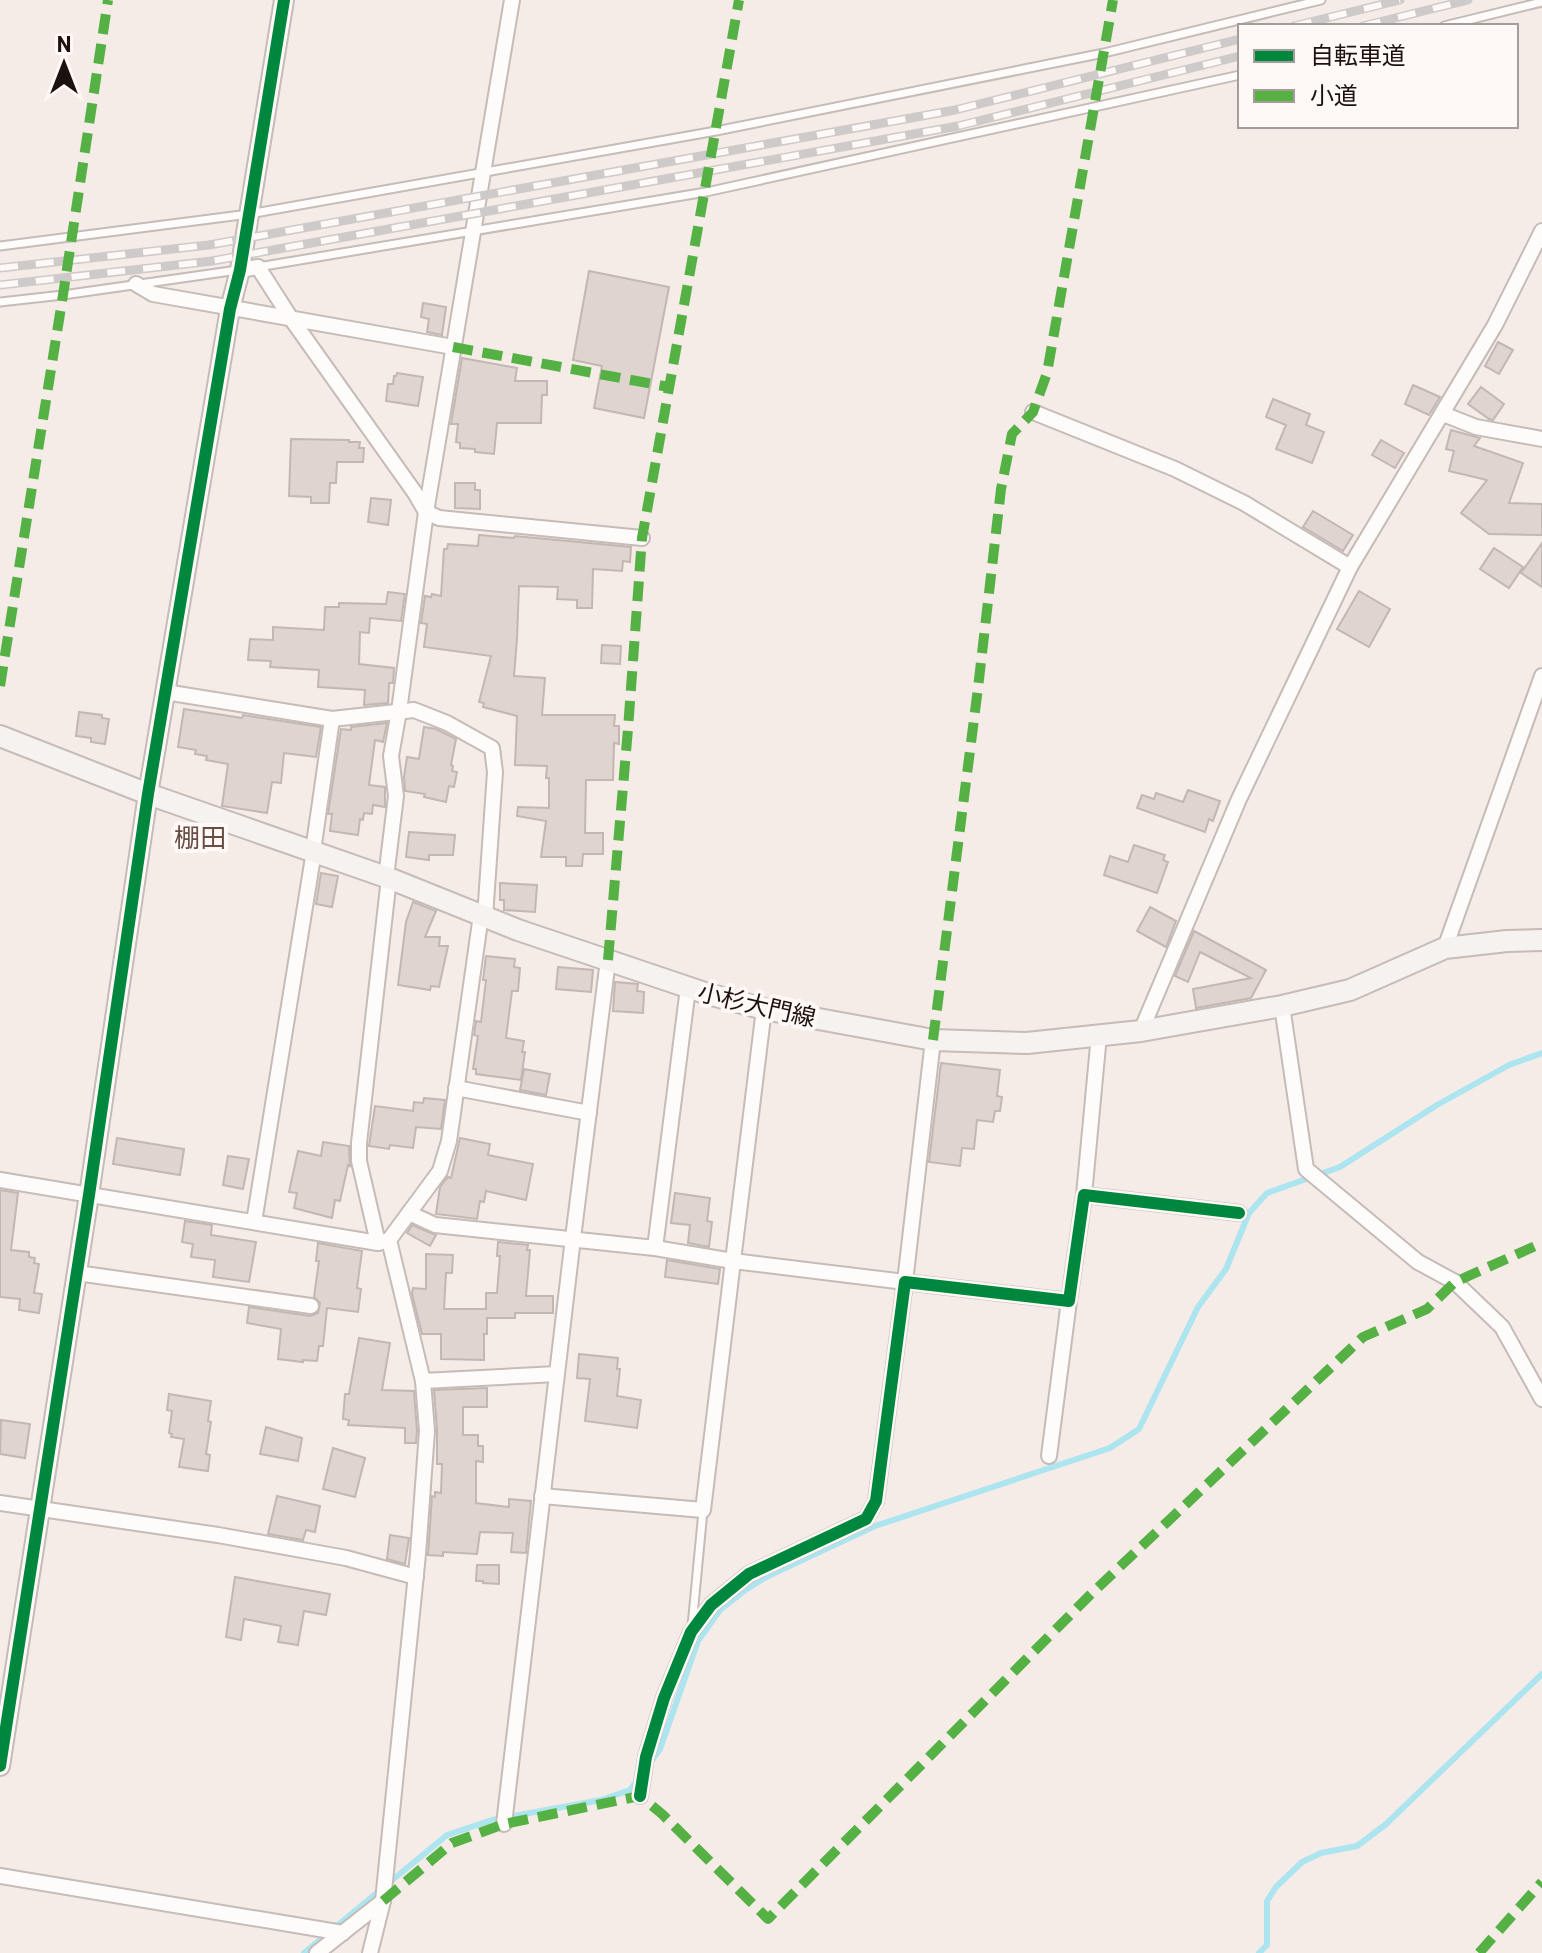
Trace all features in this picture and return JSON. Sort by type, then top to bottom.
[{"type":"main road","name":"小杉大門線","points":[[0,736],[148,794],[388,877],[483,916],[688,988],[764,1009],[933,1040],[1027,1043],[1141,1031],[1282,1006],[1350,990],[1445,948],[1542,940]]},
{"type":"street","points":[[0,1766],[148,794],[230,309],[249,268],[249,214],[284,0]]},
{"type":"street","points":[[370,1953],[383,1901],[416,1577],[427,1431],[423,1381],[359,1161],[359,1143],[396,796],[391,756],[426,512],[512,0]]},
{"type":"street","points":[[1141,1031],[1239,799],[1350,567],[1495,325],[1542,231]]},
{"type":"street","points":[[249,268],[290,317],[426,512],[439,518],[642,538]]},
{"type":"street","points":[[136,284],[153,294],[453,347]]},
{"type":"street","points":[[1033,412],[1175,469],[1244,503],[1350,567]]},
{"type":"street","points":[[1443,414],[1476,427],[1542,439]]},
{"type":"street","points":[[1445,948],[1542,676]]},
{"type":"street","points":[[165,692],[332,719],[414,710],[447,723],[492,748],[495,772],[489,881],[449,1141],[440,1171],[384,1242]]},
{"type":"street","points":[[254,1222],[332,719]]},
{"type":"street","points":[[504,1824],[608,960]]},
{"type":"street","points":[[655,1248],[688,988]]},
{"type":"street","points":[[1282,1006],[1306,1169],[1418,1262],[1455,1282],[1502,1327],[1542,1399]]},
{"type":"street","points":[[542,1496],[703,1510],[764,1009]]},
{"type":"street","points":[[1049,1456],[1084,1195],[1099,1035]]},
{"type":"street","points":[[640,1796],[646,1757],[664,1698],[691,1632],[711,1605],[749,1574],[866,1519],[876,1501],[933,1040]]},
{"type":"street","points":[[456,1088],[589,1113]]},
{"type":"street","points":[[0,1180],[384,1242]]},
{"type":"street","points":[[1084,1195],[1239,1213]]},
{"type":"street","points":[[409,1213],[435,1225],[573,1238],[733,1261],[1069,1301]]},
{"type":"street","points":[[77,1273],[311,1306]]},
{"type":"street","points":[[423,1381],[557,1374]]},
{"type":"street","points":[[0,1503],[218,1535],[346,1558],[416,1577]]},
{"type":"street","points":[[0,1876],[343,1933]]},
{"type":"street","points":[[317,1953],[383,1901]]},
{"type":"lane","points":[[0,246],[249,214],[716,131],[1104,53],[1321,0]]},
{"type":"lane","points":[[1452,24],[1542,2]]},
{"type":"lane","points":[[0,302],[249,268],[706,192],[1238,75]]},
{"type":"lane","points":[[691,1632],[703,1510]]},
{"type":"building","points":[[589,271],[669,287],[644,418],[594,408],[602,366],[573,360]]},
{"type":"building","points":[[423,303],[446,307],[442,335],[427,332],[429,319],[421,317]]},
{"type":"building","points":[[1498,342],[1513,350],[1499,374],[1485,366]]},
{"type":"building","points":[[462,358],[517,368],[515,381],[547,381],[547,395],[542,395],[541,423],[497,423],[494,454],[460,448],[460,443],[456,442],[458,424],[451,424]]},
{"type":"building","points":[[397,373],[423,377],[418,406],[386,401],[388,384],[393,384]]},
{"type":"building","points":[[1413,385],[1440,397],[1429,415],[1405,404]]},
{"type":"building","points":[[1481,387],[1504,404],[1493,420],[1468,404]]},
{"type":"building","points":[[1273,399],[1310,414],[1306,425],[1324,432],[1312,463],[1276,449],[1286,425],[1266,417]]},
{"type":"building","points":[[1451,430],[1480,438],[1474,446],[1523,463],[1509,503],[1542,504],[1542,535],[1489,534],[1461,513],[1487,480],[1449,471],[1454,451],[1446,449]]},
{"type":"building","points":[[291,439],[360,442],[359,448],[364,448],[363,462],[337,462],[336,483],[330,483],[329,503],[311,503],[311,497],[289,496]]},
{"type":"building","points":[[1381,440],[1404,453],[1395,468],[1372,455]]},
{"type":"building","points":[[455,483],[475,483],[475,490],[480,490],[480,509],[455,508]]},
{"type":"building","points":[[371,498],[391,500],[388,525],[368,522]]},
{"type":"building","points":[[1313,511],[1353,535],[1343,551],[1303,527]]},
{"type":"building","points":[[479,535],[631,547],[630,562],[623,561],[622,571],[593,569],[592,608],[577,608],[577,600],[557,599],[558,587],[519,586],[514,676],[545,678],[542,715],[615,715],[614,726],[619,726],[619,744],[614,743],[613,780],[586,780],[585,833],[603,833],[603,854],[583,854],[582,866],[566,866],[566,857],[541,857],[546,821],[517,816],[518,807],[549,808],[549,778],[546,778],[547,766],[515,765],[517,716],[483,707],[484,703],[479,702],[491,656],[424,647],[427,624],[421,623],[425,596],[441,596],[444,549],[448,544],[478,546]]},
{"type":"building","points":[[1542,543],[1542,587],[1521,573]]},
{"type":"building","points":[[1494,548],[1523,567],[1509,588],[1480,569]]},
{"type":"building","points":[[1359,591],[1390,609],[1369,647],[1337,629]]},
{"type":"building","points":[[388,592],[405,594],[401,621],[370,618],[369,633],[360,632],[359,664],[394,668],[388,703],[364,705],[365,690],[318,687],[319,670],[270,667],[271,661],[248,660],[250,639],[273,640],[273,627],[324,630],[325,607],[339,607],[339,603],[386,604]]},
{"type":"building","points":[[602,645],[621,646],[620,664],[601,663]]},
{"type":"building","points":[[184,709],[321,727],[316,757],[284,753],[281,783],[272,782],[267,813],[222,806],[228,764],[206,760],[207,756],[195,754],[196,750],[178,747]]},
{"type":"building","points":[[79,712],[109,719],[105,744],[76,736]]},
{"type":"building","points":[[387,723],[383,742],[375,740],[369,785],[385,787],[385,807],[373,805],[372,814],[364,813],[358,835],[330,831],[332,814],[328,814],[341,729]]},
{"type":"building","points":[[424,727],[456,739],[451,765],[452,771],[457,772],[454,787],[449,786],[446,802],[405,791],[407,757],[419,759]]},
{"type":"building","points":[[1188,790],[1220,801],[1213,821],[1209,819],[1205,832],[1137,808],[1142,795],[1154,799],[1156,793],[1183,802]]},
{"type":"building","points":[[409,832],[455,835],[453,855],[429,855],[429,860],[406,857]]},
{"type":"building","points":[[1134,845],[1165,855],[1163,860],[1168,862],[1157,893],[1104,875],[1110,856],[1128,862]]},
{"type":"building","points":[[321,873],[338,876],[332,907],[316,904]]},
{"type":"building","points":[[500,883],[537,885],[535,912],[504,910],[504,900],[500,900]]},
{"type":"building","points":[[413,902],[436,911],[425,937],[440,937],[439,946],[448,946],[439,987],[431,986],[430,990],[398,985],[406,922]]},
{"type":"building","points":[[1150,907],[1176,921],[1166,947],[1137,931]]},
{"type":"building","points":[[1194,931],[1266,970],[1251,998],[1196,1008],[1193,989],[1251,978],[1200,952],[1188,982],[1175,976]]},
{"type":"building","points":[[486,956],[515,959],[514,967],[520,968],[518,991],[512,991],[506,1038],[524,1041],[521,1080],[476,1074],[476,1069],[473,1069],[478,1036],[474,1035],[476,1021],[481,1022]]},
{"type":"building","points":[[558,967],[593,970],[591,992],[556,989]]},
{"type":"building","points":[[615,982],[638,984],[637,991],[644,992],[643,1013],[613,1011]]},
{"type":"building","points":[[941,1063],[1000,1070],[997,1096],[1002,1097],[1000,1111],[995,1111],[993,1122],[977,1120],[974,1149],[962,1148],[960,1166],[929,1162]]},
{"type":"building","points":[[524,1069],[550,1074],[546,1095],[520,1090]]},
{"type":"building","points":[[424,1098],[445,1100],[441,1129],[416,1127],[413,1148],[369,1146],[375,1106],[413,1111],[414,1102],[423,1103]]},
{"type":"building","points":[[117,1138],[184,1149],[180,1175],[113,1164]]},
{"type":"building","points":[[460,1138],[490,1144],[488,1155],[533,1164],[526,1200],[486,1191],[484,1202],[480,1201],[477,1219],[436,1214],[440,1187],[448,1177],[451,1178]]},
{"type":"building","points":[[323,1142],[349,1146],[350,1166],[340,1201],[335,1200],[332,1218],[294,1208],[297,1193],[289,1192],[298,1151],[321,1156]]},
{"type":"building","points":[[228,1156],[249,1159],[243,1189],[223,1185]]},
{"type":"building","points":[[0,1190],[18,1193],[11,1250],[29,1252],[29,1257],[35,1258],[34,1263],[39,1264],[34,1293],[42,1294],[39,1313],[19,1310],[20,1299],[0,1297]]},
{"type":"building","points":[[675,1193],[710,1198],[707,1221],[712,1222],[709,1247],[688,1243],[690,1225],[671,1223]]},
{"type":"building","points":[[185,1221],[212,1225],[211,1235],[256,1242],[249,1282],[213,1277],[215,1260],[191,1257],[193,1244],[182,1242]]},
{"type":"building","points":[[412,1225],[436,1235],[430,1246],[407,1233]]},
{"type":"building","points":[[498,1242],[528,1245],[526,1296],[553,1296],[553,1313],[515,1313],[515,1318],[487,1318],[484,1360],[441,1359],[441,1334],[422,1334],[412,1294],[413,1288],[426,1289],[426,1254],[453,1255],[452,1273],[446,1273],[444,1309],[486,1309],[486,1293],[497,1293]]},
{"type":"building","points":[[318,1243],[362,1251],[357,1288],[361,1289],[358,1312],[327,1308],[323,1346],[319,1346],[317,1361],[278,1359],[281,1329],[247,1323],[249,1307],[310,1316],[318,1313],[320,1303],[314,1297]]},
{"type":"building","points":[[667,1260],[720,1269],[718,1284],[665,1277]]},
{"type":"building","points":[[359,1338],[390,1343],[382,1390],[414,1391],[416,1443],[405,1443],[405,1428],[348,1425],[349,1420],[343,1419],[345,1394],[349,1394]]},
{"type":"building","points":[[579,1354],[618,1358],[617,1396],[641,1400],[637,1428],[585,1421],[590,1379],[577,1378]]},
{"type":"building","points":[[487,1388],[487,1407],[463,1407],[463,1435],[478,1435],[478,1446],[483,1446],[483,1462],[476,1461],[476,1503],[509,1507],[509,1499],[531,1501],[526,1553],[511,1552],[513,1533],[480,1532],[477,1554],[443,1552],[443,1556],[428,1555],[432,1496],[435,1497],[435,1492],[441,1493],[442,1464],[437,1464],[434,1390]]},
{"type":"building","points":[[169,1394],[211,1401],[206,1454],[210,1455],[208,1471],[179,1467],[184,1439],[171,1437],[169,1433],[172,1411],[167,1410]]},
{"type":"building","points":[[1,1420],[30,1424],[25,1458],[0,1454]]},
{"type":"building","points":[[266,1427],[302,1438],[298,1461],[260,1454]]},
{"type":"building","points":[[333,1448],[365,1458],[355,1497],[323,1489]]},
{"type":"building","points":[[277,1496],[320,1506],[315,1532],[306,1530],[303,1540],[268,1534]]},
{"type":"building","points":[[390,1535],[409,1538],[405,1564],[387,1559]]},
{"type":"building","points":[[477,1565],[499,1565],[499,1584],[476,1581]]},
{"type":"building","points":[[235,1577],[330,1594],[326,1615],[304,1611],[298,1645],[278,1642],[281,1626],[244,1619],[241,1640],[226,1637]]},
{"type":"waterway","points":[[648,1766],[660,1749],[698,1641],[720,1610],[766,1577],[875,1526],[1110,1448],[1139,1429],[1198,1307],[1226,1269],[1249,1213],[1267,1193],[1340,1167],[1437,1105],[1509,1065],[1542,1053]]},
{"type":"waterway","points":[[1259,1953],[1267,1945],[1267,1901],[1276,1887],[1302,1862],[1321,1853],[1357,1846],[1385,1825],[1542,1674]]},
{"type":"waterway","points":[[304,1953],[447,1835],[492,1820],[601,1800],[630,1790],[639,1778]]},
{"type":"railway","points":[[1302,24],[1400,0]]},
{"type":"railway","points":[[1371,24],[1468,0]]},
{"type":"railway","points":[[0,268],[209,245],[955,110],[1238,39]]},
{"type":"railway","points":[[0,285],[212,261],[958,126],[1238,56]]},
{"type":"marked path","points":[[0,686],[108,0]]},
{"type":"marked path","points":[[608,960],[642,538],[739,0]]},
{"type":"marked path","points":[[933,1040],[1001,489],[1012,434],[1033,412],[1047,373],[1113,0]]},
{"type":"marked path","points":[[453,347],[669,387]]},
{"type":"marked path","points":[[383,1901],[452,1843],[504,1824],[640,1796],[768,1919],[1091,1594],[1363,1337],[1427,1309],[1455,1282],[1542,1243]]},
{"type":"marked path","points":[[1479,1953],[1542,1882]]},
{"type":"cycle path","points":[[0,1766],[148,794],[284,0]]},
{"type":"cycle path","points":[[640,1796],[646,1757],[664,1698],[691,1632],[711,1605],[749,1574],[866,1519],[876,1501],[905,1282],[1069,1301],[1084,1195],[1239,1213]]},
{"type":"district","name":"棚田","points":[[200,836]]}]
